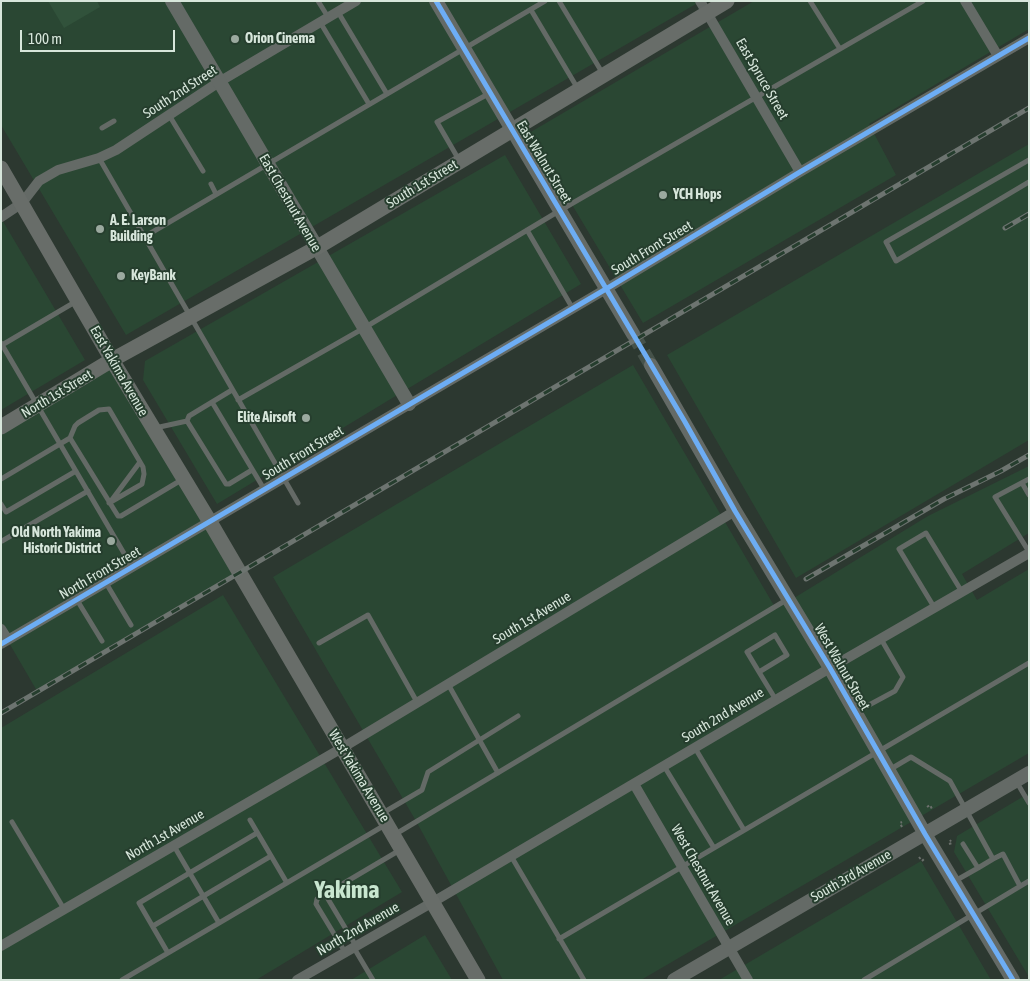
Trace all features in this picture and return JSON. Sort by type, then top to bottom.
[{"type":"main road","name":"South 1st Street","points":[[112,360],[316,248],[603,75],[704,7],[727,1]]},
{"type":"main road","name":"East Yakima Avenue","points":[[1,168],[112,360],[239,572]]},
{"type":"main road","name":"North 1st Street","points":[[1,428],[112,360]]},
{"type":"main road","name":"West Yakima Avenue","points":[[239,572],[478,980]]},
{"type":"street","name":"East Chestnut Avenue","points":[[172,1],[409,404]]},
{"type":"street","name":"East Walnut Street","points":[[436,1],[633,334]]},
{"type":"street","points":[[965,1],[998,56]]},
{"type":"street","name":"South 2nd Street","points":[[1,217],[22,203],[39,181],[58,170],[99,158],[123,146],[219,82],[338,12],[350,3]]},
{"type":"street","name":"East Spruce Street","points":[[704,7],[800,172]]},
{"type":"street","name":"South Front Street","points":[[210,522],[1029,38]]},
{"type":"street","name":"West Walnut Street","points":[[651,365],[735,511],[830,668],[925,834],[1013,980]]},
{"type":"street","name":"South 1st Avenue","points":[[342,748],[735,511]]},
{"type":"street","name":"North Front Street","points":[[4,642],[210,522]]},
{"type":"street","name":"South 2nd Avenue","points":[[433,902],[934,607],[1028,555]]},
{"type":"street","points":[[1,629],[4,642]]},
{"type":"street","name":"North 1st Avenue","points":[[1,946],[342,748]]},
{"type":"street","name":"South 3rd Avenue","points":[[679,978],[729,946],[1029,773]]},
{"type":"street","name":"West Chestnut Avenue","points":[[634,784],[748,980]]},
{"type":"street","name":"North 2nd Avenue","points":[[297,980],[433,902]]},
{"type":"lane","points":[[318,1],[324,20],[369,104]]},
{"type":"lane","points":[[144,237],[545,1]]},
{"type":"lane","points":[[559,1],[603,75]]},
{"type":"lane","points":[[810,1],[840,49]]},
{"type":"lane","points":[[238,400],[923,1]]},
{"type":"lane","points":[[531,10],[579,89]]},
{"type":"lane","points":[[338,12],[387,94]]},
{"type":"lane","points":[[459,161],[437,122],[490,93]]},
{"type":"lane","points":[[169,115],[203,171]]},
{"type":"lane","points":[[102,128],[114,121]]},
{"type":"lane","points":[[99,158],[298,504]]},
{"type":"lane","points":[[1029,160],[886,242],[896,261],[1029,182]]},
{"type":"lane","points":[[211,184],[216,194]]},
{"type":"lane","points":[[527,230],[572,309]]},
{"type":"lane","points":[[78,301],[2,344],[132,567]]},
{"type":"lane","points":[[153,428],[186,421],[189,416],[232,390]]},
{"type":"lane","points":[[212,402],[264,490]]},
{"type":"lane","points":[[1,479],[70,438],[78,423],[99,410],[107,408],[140,462],[144,474],[142,484],[109,503]]},
{"type":"lane","points":[[186,421],[226,484],[252,470]]},
{"type":"lane","points":[[70,438],[116,514],[121,516],[183,479]]},
{"type":"lane","points":[[109,503],[140,462]]},
{"type":"lane","points":[[1,504],[6,512],[76,471]]},
{"type":"lane","points":[[1028,555],[996,497],[1029,479]]},
{"type":"lane","points":[[1022,483],[1029,495]]},
{"type":"lane","points":[[2,541],[88,491]]},
{"type":"lane","points":[[934,607],[899,549],[926,533],[962,592]]},
{"type":"lane","points":[[106,583],[131,625]]},
{"type":"lane","points":[[122,980],[387,824],[498,773],[788,599]]},
{"type":"lane","points":[[77,600],[102,641]]},
{"type":"lane","points":[[319,643],[368,615],[418,702]]},
{"type":"lane","points":[[759,672],[787,655],[775,635],[747,652],[759,672],[776,700]]},
{"type":"lane","points":[[855,712],[895,691],[903,677],[880,639]]},
{"type":"lane","points":[[559,939],[1029,663]]},
{"type":"lane","points":[[448,684],[498,773]]},
{"type":"lane","points":[[387,824],[422,790],[428,772],[518,716]]},
{"type":"lane","points":[[695,748],[744,830]]},
{"type":"lane","points":[[889,771],[911,757],[950,781],[993,860]]},
{"type":"lane","points":[[664,766],[714,848]]},
{"type":"lane","points":[[1015,781],[1029,803]]},
{"type":"lane","points":[[250,820],[287,883]]},
{"type":"lane","points":[[12,822],[64,910]]},
{"type":"lane","points":[[168,952],[139,903],[258,833]]},
{"type":"lane","points":[[963,844],[978,868]]},
{"type":"lane","points":[[174,846],[219,923]]},
{"type":"lane","points":[[373,980],[352,948],[316,904],[318,899],[325,894],[402,849]]},
{"type":"lane","points":[[954,882],[1003,854],[1020,886]]},
{"type":"lane","points":[[153,926],[271,856]]},
{"type":"lane","points":[[511,856],[584,980]]},
{"type":"lane","points":[[864,980],[1029,881]]},
{"type":"lane","points":[[325,894],[352,948]]},
{"type":"path","points":[[927,807],[930,805],[932,809]]},
{"type":"path","points":[[902,822],[900,823],[902,827]]},
{"type":"path","points":[[949,844],[952,843],[950,840]]},
{"type":"path","points":[[920,857],[922,861],[924,859]]},
{"type":"shaded area","points":[[1,1],[701,1],[126,335],[1,125]]},
{"type":"shaded area","points":[[48,1],[97,1],[100,7],[64,28]]},
{"type":"shaded area","points":[[754,1],[1029,1],[1029,29],[869,124],[896,175],[643,323],[529,133]]},
{"type":"shaded area","points":[[1029,144],[1029,440],[796,578],[667,355]]},
{"type":"shaded area","points":[[505,155],[581,284],[217,504],[143,380],[145,361]]},
{"type":"shaded area","points":[[1,218],[85,360],[1,410]]},
{"type":"shaded area","name":"Old North Yakima Historic District","points":[[112,360],[239,572],[37,691],[1,629],[1,428]]},
{"type":"shaded area","points":[[633,365],[776,609],[928,516],[1029,466],[1029,533],[962,574],[977,600],[1029,569],[1029,753],[641,980],[503,980],[416,821],[273,577]]},
{"type":"shaded area","points":[[223,595],[402,892],[256,980],[1,980],[1,728]]},
{"type":"shaded area","points":[[1029,793],[1029,977],[954,852],[957,836]]},
{"type":"shaded area","points":[[921,861],[991,980],[719,980]]},
{"type":"shaded area","points":[[425,935],[452,980],[351,980]]},
{"type":"tunnel","points":[[633,334],[651,365]]},
{"type":"railway","points":[[1,713],[1029,108]]},
{"type":"railway","points":[[1005,228],[1029,214]]},
{"type":"railway","points":[[806,579],[944,499],[1029,455]]},
{"type":"cycle path","points":[[436,1],[685,422],[735,511],[830,668],[925,834],[1013,980]]},
{"type":"cycle path","points":[[1,644],[1029,38]]},
{"type":"place","name":"Orion Cinema","points":[[235,39]]},
{"type":"place","name":"YCH Hops","points":[[663,195]]},
{"type":"place","name":"A. E. Larson Building","points":[[100,229]]},
{"type":"place","name":"KeyBank","points":[[121,276]]},
{"type":"place","name":"Elite Airsoft","points":[[306,418]]},
{"type":"place","name":"Old North Yakima Historic District","points":[[111,541]]},
{"type":"district","name":"Yakima","points":[[347,890]]}]
